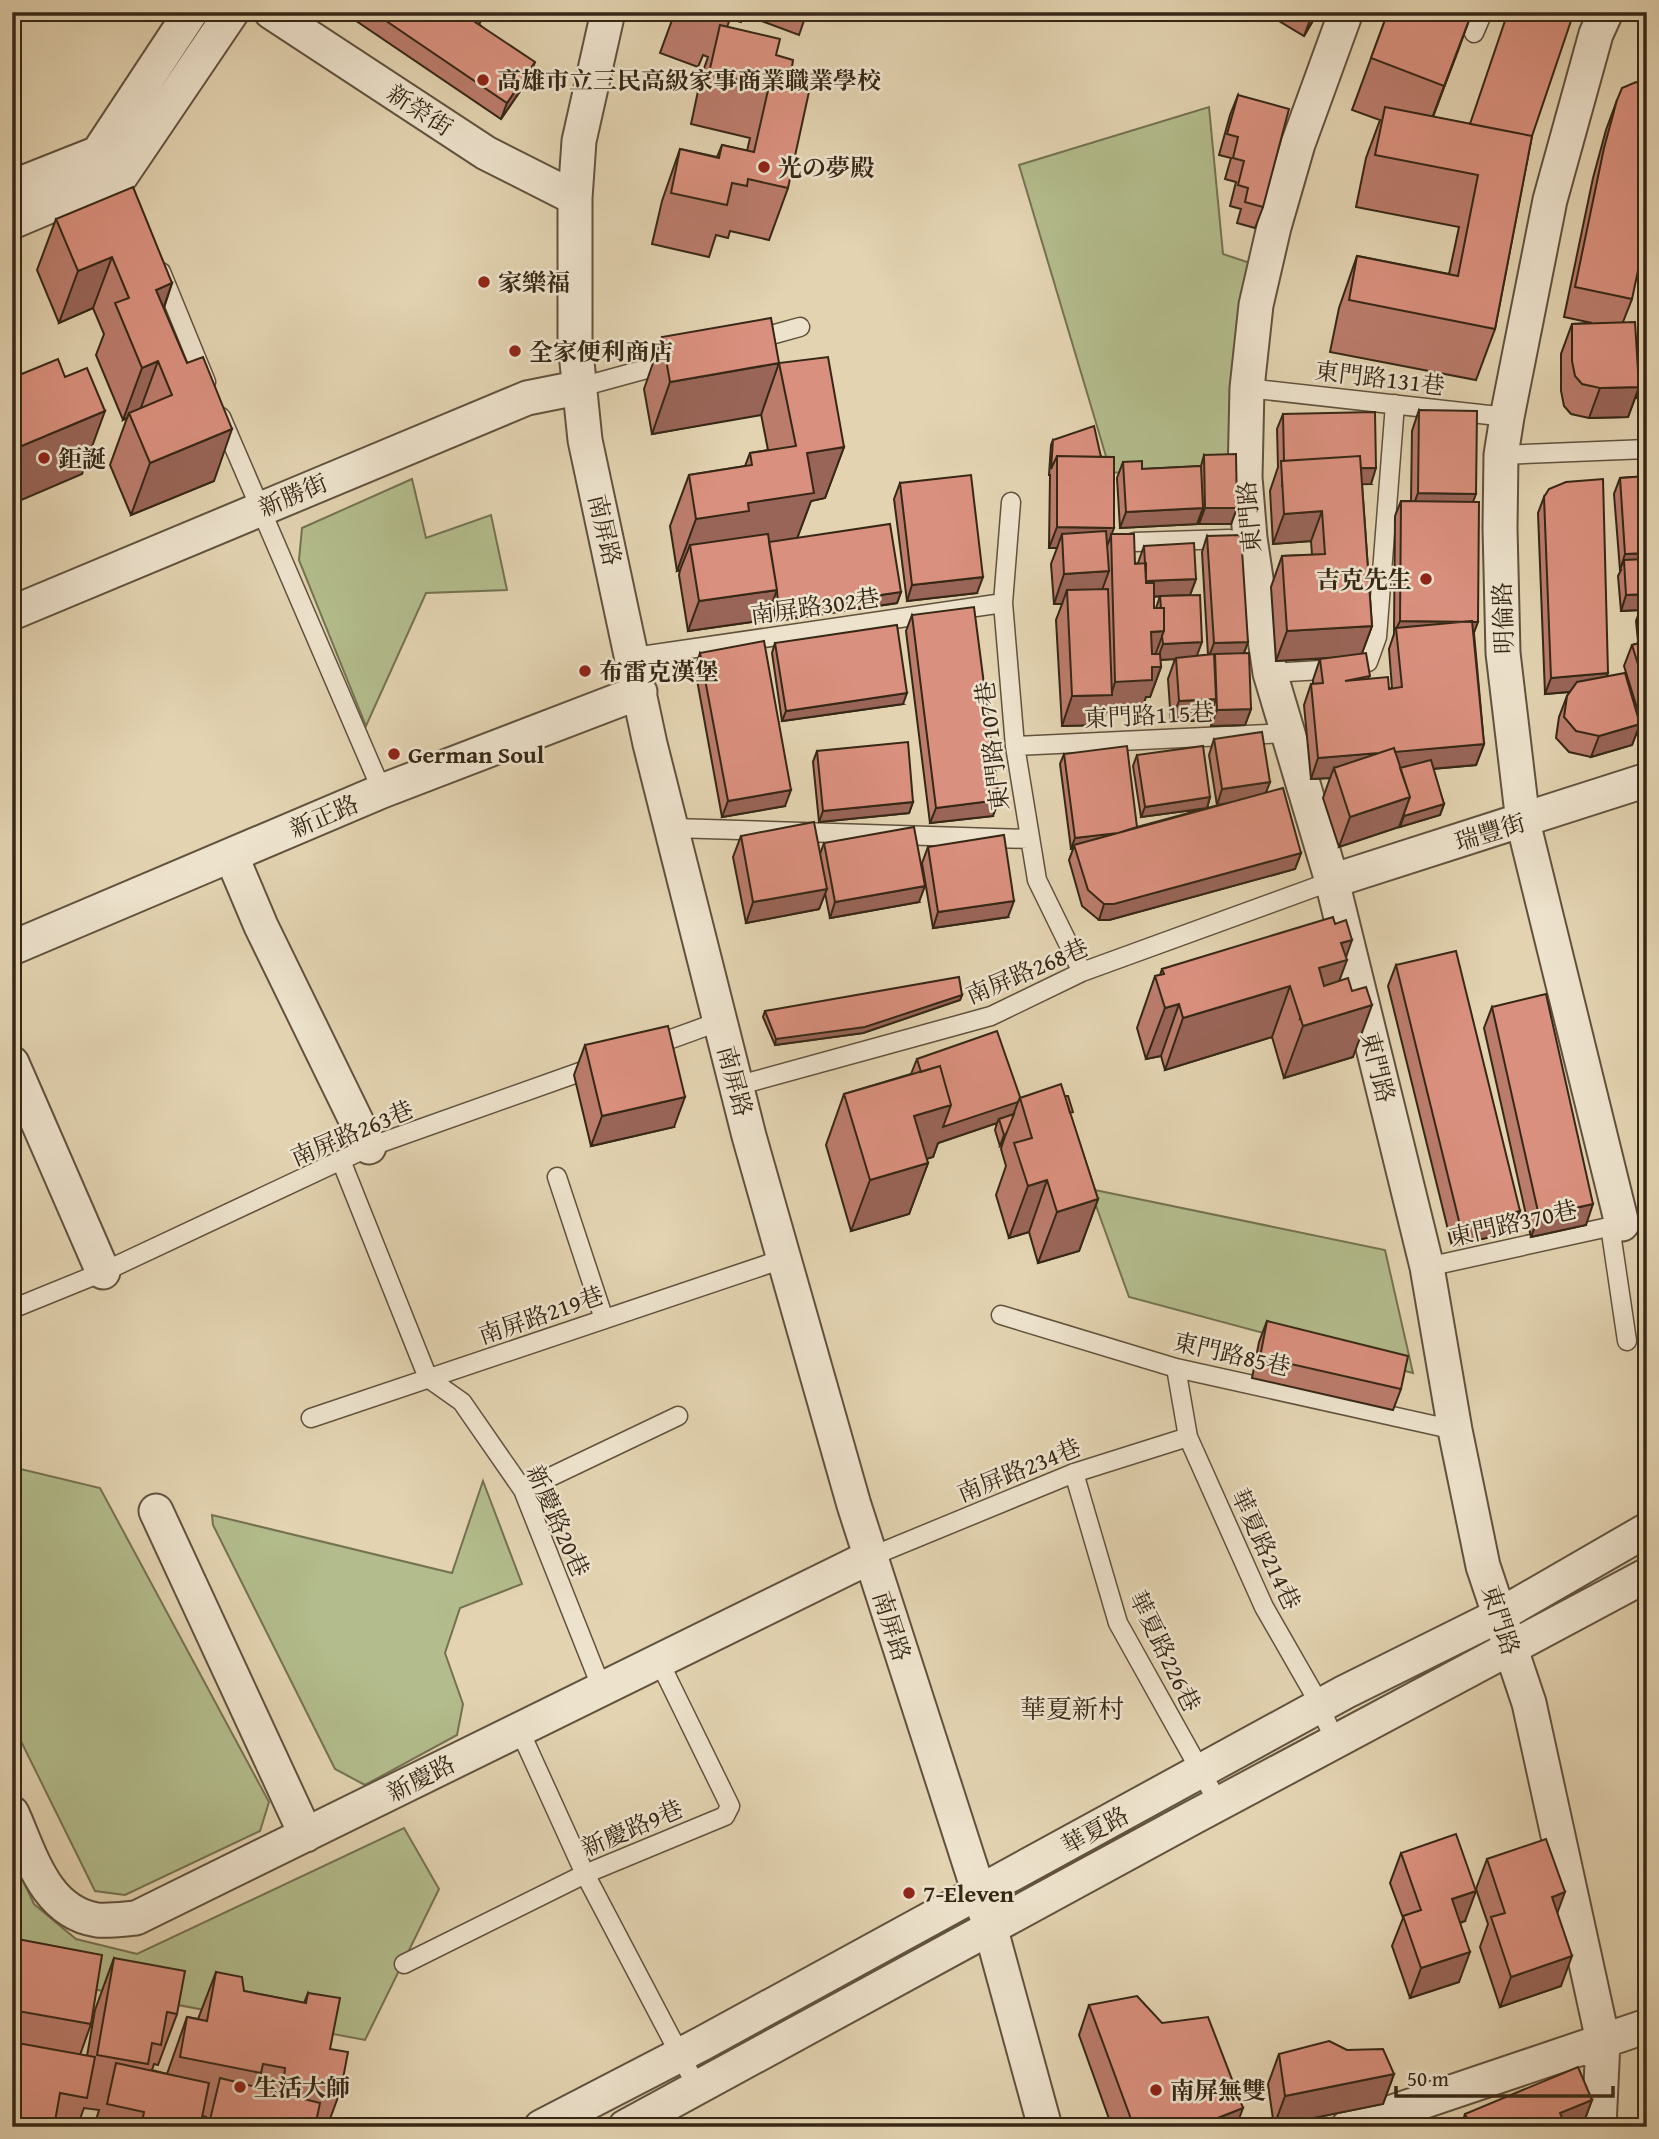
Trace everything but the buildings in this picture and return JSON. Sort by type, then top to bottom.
[{"type":"street","points":[[12,187],[98,153],[191,12]]},
{"type":"street","points":[[12,222],[124,183],[232,12]]},
{"type":"street","name":"新榮街","points":[[271,12],[486,153],[575,198]]},
{"type":"street","name":"南屏路","points":[[608,12],[579,141],[575,198],[577,388],[585,440],[640,692],[718,1022],[870,1557],[991,1930],[1045,2127]]},
{"type":"street","name":"東門路","points":[[1346,12],[1298,144],[1274,227],[1256,305],[1247,388],[1245,477],[1250,538],[1270,673],[1332,881],[1427,1267],[1455,1430],[1483,1566],[1529,1703],[1603,2041],[1599,2127]]},
{"type":"street","name":"明倫路","points":[[1606,12],[1596,34],[1550,200],[1507,418],[1502,455],[1503,653],[1523,822],[1616,1225]]},
{"type":"street","name":"新勝街","points":[[12,613],[527,398],[577,388]]},
{"type":"street","name":"新正路","points":[[12,948],[382,791],[640,692]]},
{"type":"street","name":"瑞豐街","points":[[1332,881],[1523,822],[1647,780]]},
{"type":"street","points":[[231,855],[355,1155]]},
{"type":"street","points":[[12,1063],[103,1272]]},
{"type":"street","points":[[156,1511],[306,1835]]},
{"type":"street","name":"華夏路","points":[[541,2127],[979,1894],[1320,1708],[1498,1616],[1647,1530]]},
{"type":"street","name":"新慶路","points":[[12,1813],[50,1896],[76,1914],[98,1920],[136,1918],[870,1557]]},
{"type":"street","name":"華夏路","points":[[625,2127],[1219,1804],[1647,1576]]},
{"type":"street","points":[[1348,2127],[1647,2026]]},
{"type":"lane","points":[[1474,33],[1483,12]]},
{"type":"lane","points":[[98,153],[124,183]]},
{"type":"lane","points":[[153,254],[259,510],[382,791]]},
{"type":"lane","points":[[734,345],[800,327]]},
{"type":"lane","points":[[577,388],[695,356]]},
{"type":"lane","name":"東門路131巷","points":[[1247,388],[1507,418]]},
{"type":"lane","points":[[1270,673],[1339,669],[1368,662],[1377,637],[1395,404]]},
{"type":"lane","points":[[1502,455],[1647,449]]},
{"type":"lane","name":"東門路107巷","points":[[1011,502],[1003,603],[1014,746],[1028,839],[1037,880],[1082,972]]},
{"type":"lane","points":[[1134,542],[1250,538]]},
{"type":"lane","name":"南屏路302巷","points":[[634,657],[1003,603]]},
{"type":"lane","name":"東門路115巷","points":[[1014,746],[1286,733]]},
{"type":"lane","points":[[673,828],[1028,839]]},
{"type":"lane","name":"南屏路268巷","points":[[736,1086],[991,1016],[1082,972],[1332,881]]},
{"type":"lane","name":"南屏路263巷","points":[[12,1308],[103,1272],[355,1155],[718,1022]]},
{"type":"lane","points":[[355,1155],[428,1378]]},
{"type":"lane","points":[[557,1177],[604,1319]]},
{"type":"lane","name":"東門路370巷","points":[[1427,1267],[1616,1225],[1627,1341]]},
{"type":"lane","name":"南屏路219巷","points":[[311,1418],[786,1258]]},
{"type":"lane","name":"東門路85巷","points":[[1001,1315],[1176,1368],[1455,1430]]},
{"type":"lane","name":"華夏路214巷","points":[[1176,1368],[1188,1437],[1264,1607],[1320,1708],[1336,1743]]},
{"type":"lane","name":"新慶路20巷","points":[[428,1378],[463,1402],[523,1490],[602,1689]]},
{"type":"lane","points":[[523,1490],[678,1416]]},
{"type":"lane","name":"南屏路234巷","points":[[870,1557],[1074,1473],[1188,1437]]},
{"type":"lane","name":"華夏路226巷","points":[[1074,1473],[1118,1623],[1219,1804]]},
{"type":"lane","name":"新慶路9巷","points":[[404,1964],[585,1874],[725,1816],[730,1806],[659,1661]]},
{"type":"lane","points":[[519,1728],[585,1874],[698,2087]]},
{"type":"green space","points":[[1209,107],[1223,254],[1253,264],[1231,464],[1111,473],[1019,165]]},
{"type":"green space","points":[[412,479],[426,538],[491,515],[507,590],[426,593],[366,726],[299,560],[302,528]]},
{"type":"green space","points":[[1090,1189],[1385,1250],[1413,1373],[1129,1297]]},
{"type":"green space","points":[[12,1467],[100,1488],[269,1802],[260,1831],[125,1895],[95,1891],[12,1723]]},
{"type":"green space","points":[[483,1481],[522,1584],[460,1608],[445,1653],[463,1704],[457,1735],[365,1785],[335,1769],[213,1525],[212,1515],[452,1573]]},
{"type":"green space","points":[[404,1828],[439,1889],[365,2040],[12,1974],[12,1857],[34,1904],[76,1939],[137,1954]]},
{"type":"place","name":"高雄市立三民高級家事商業職業學校","points":[[483,80]]},
{"type":"place","name":"光の夢殿","points":[[764,167]]},
{"type":"place","name":"家樂福","points":[[484,282]]},
{"type":"place","name":"全家便利商店","points":[[515,351]]},
{"type":"place","name":"鉅誕","points":[[44,458]]},
{"type":"place","name":"吉克先生","points":[[1426,579]]},
{"type":"place","name":"布雷克漢堡","points":[[585,671]]},
{"type":"place","name":"German Soul","points":[[394,754]]},
{"type":"place","name":"7-Eleven","points":[[909,1893]]},
{"type":"place","name":"生活大師","points":[[240,2087]]},
{"type":"place","name":"南屏無雙","points":[[1156,2090]]},
{"type":"district","name":"華夏新村","points":[[1072,1708]]}]
